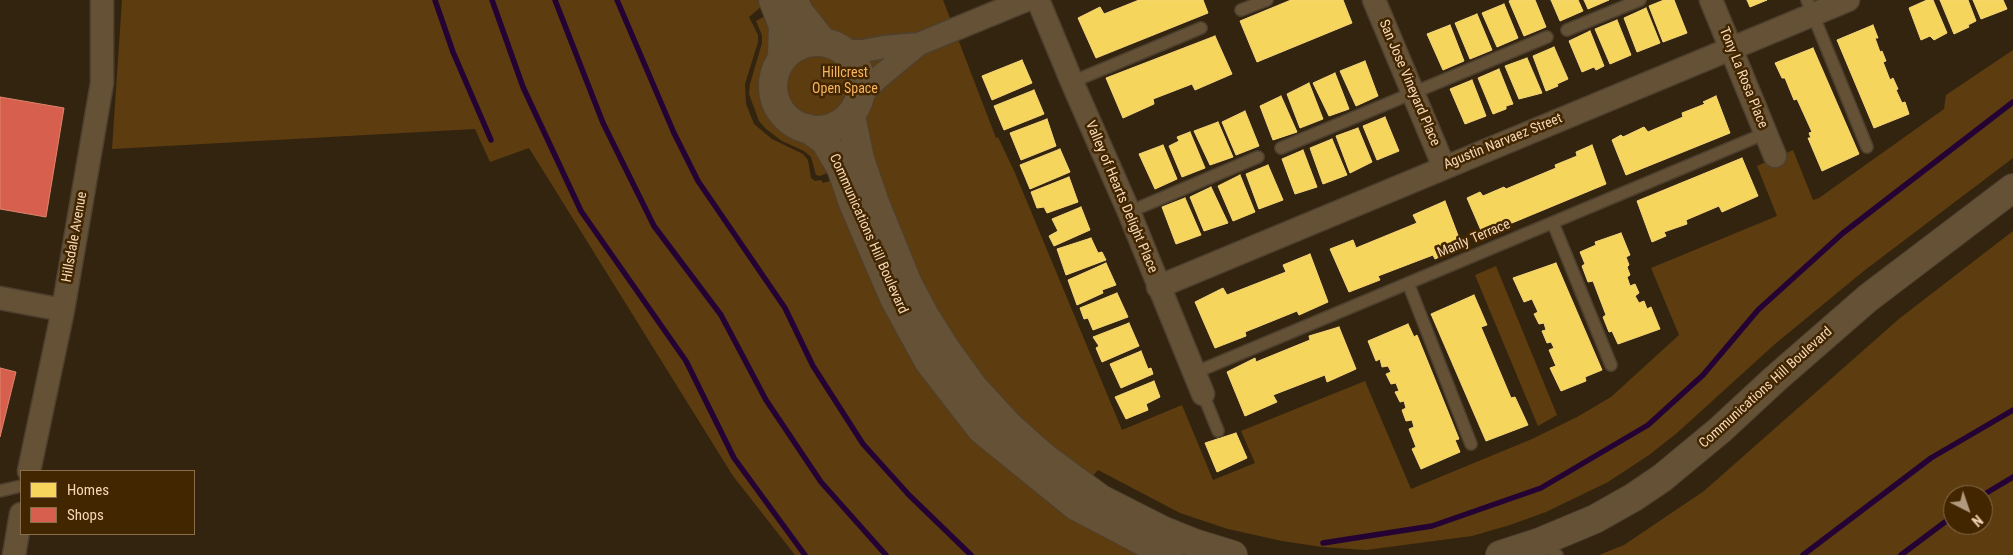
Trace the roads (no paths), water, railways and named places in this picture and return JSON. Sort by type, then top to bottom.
[{"type":"street","name":"Hillsdale Avenue","points":[[29,470],[63,310],[102,83],[102,0]]},
{"type":"street","points":[[773,0],[783,26],[782,57],[773,74],[774,99],[781,112],[787,118],[807,128],[816,130],[829,128],[856,105],[878,78],[919,44],[1026,0]]},
{"type":"street","points":[[794,0],[799,12],[832,45],[851,57],[857,67],[862,88],[856,105]]},
{"type":"street","name":"Valley of Hearts Delight Place","points":[[1038,0],[1129,212],[1203,394]]},
{"type":"street","name":"San Jose Vineyard Place","points":[[1374,0],[1444,167]]},
{"type":"street","name":"Tony La Rosa Place","points":[[1711,0],[1775,156]]},
{"type":"street","name":"Agustin Narvaez Street","points":[[1158,286],[1731,49],[1810,7],[1848,0]]},
{"type":"street","points":[[782,57],[801,44],[812,42],[852,51],[863,51],[884,46],[919,44]]},
{"type":"street","name":"Communications Hill Boulevard","points":[[856,105],[860,159],[875,203],[908,284],[945,348],[974,388],[1009,426],[1045,458],[1101,499],[1164,531],[1233,555]]},
{"type":"street","name":"Communications Hill Boulevard","points":[[807,128],[825,140],[841,168],[894,298],[929,362],[981,429],[1076,506],[1169,555]]},
{"type":"street","name":"Communications Hill Boulevard","points":[[1551,551],[1595,519],[1634,497],[1662,478],[1720,430],[1868,298],[2013,188]]},
{"type":"street","name":"Communications Hill Boulevard","points":[[1500,555],[1551,551],[1598,537],[1630,520],[1690,478],[1872,318],[1941,262],[2013,208]]},
{"type":"street","points":[[0,298],[63,310]]},
{"type":"street","points":[[14,555],[20,520]]},
{"type":"lane","points":[[1241,10],[1267,0]]},
{"type":"lane","points":[[1567,30],[1640,0]]},
{"type":"lane","points":[[1810,7],[1867,147]]},
{"type":"lane","points":[[1072,82],[1201,28]]},
{"type":"lane","points":[[1281,148],[1547,38]]},
{"type":"lane","name":"Manly Terrace","points":[[1194,373],[1346,311],[1408,283],[1766,133]]},
{"type":"lane","points":[[1129,212],[1258,157]]},
{"type":"lane","points":[[1553,223],[1611,364]]},
{"type":"lane","points":[[1408,283],[1471,444]]},
{"type":"lane","points":[[1203,394],[1218,431]]},
{"type":"lane","points":[[0,491],[20,486]]},
{"type":"waterway","points":[[435,0],[453,52],[491,140]]},
{"type":"waterway","points":[[492,0],[523,87],[581,211],[686,361],[734,458],[805,555]]},
{"type":"waterway","points":[[555,0],[603,123],[654,226],[721,315],[766,400],[821,482],[886,555]]},
{"type":"waterway","points":[[617,0],[674,133],[698,181],[785,308],[813,366],[863,444],[909,495],[971,555]]},
{"type":"waterway","points":[[1323,543],[1432,526],[1541,488],[1648,425],[1703,375],[1758,310],[1843,233],[2013,102]]},
{"type":"waterway","points":[[1803,555],[1931,458],[2013,410]]},
{"type":"waterway","points":[[1993,489],[2013,477]]},
{"type":"waterway","points":[[1901,555],[1943,524]]},
{"type":"park label","name":"Hillcrest Open Space","points":[[845,82]]}]
